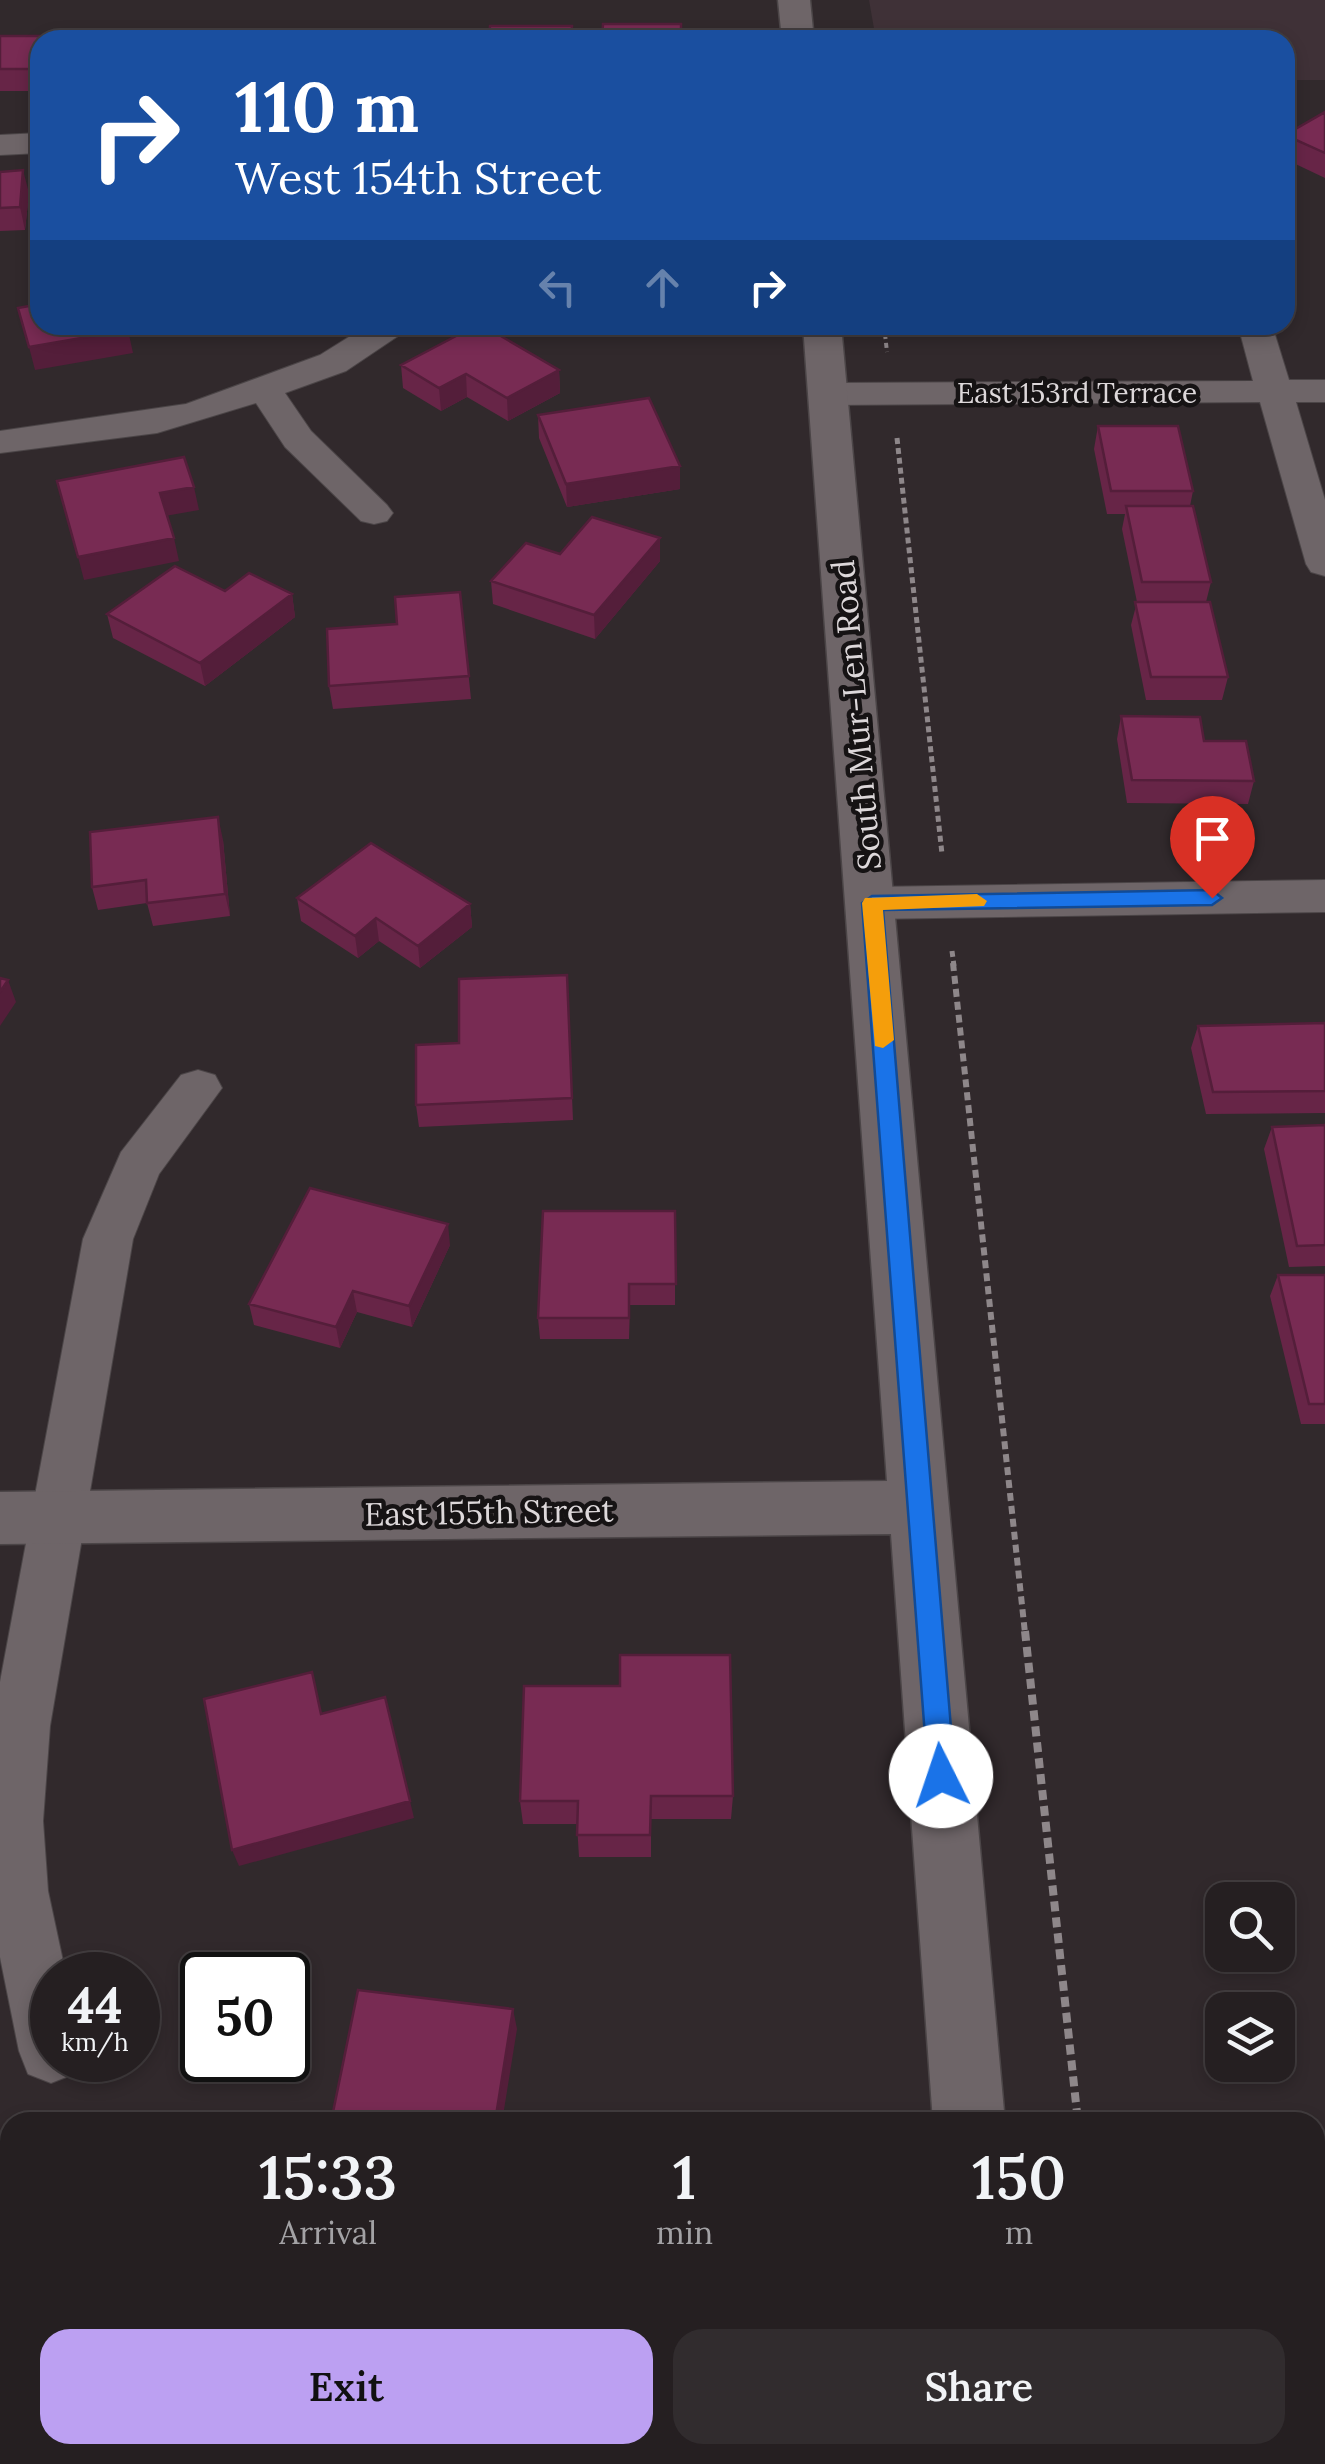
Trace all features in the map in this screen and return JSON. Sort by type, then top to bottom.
[{"type":"main road","points":[[794,0],[797,30]]},
{"type":"main road","name":"South Mur-Len Road","points":[[823,335],[968,2112]]},
{"type":"main road","name":"East 155th Street","points":[[0,1518],[920,1507]]},
{"type":"street","points":[[0,145],[30,144]]},
{"type":"street","points":[[0,442],[157,422],[333,364],[377,335]]},
{"type":"street","points":[[1258,335],[1325,564]]},
{"type":"street","points":[[264,389],[298,439],[374,513]]},
{"type":"street","name":"East 153rd Terrace","points":[[828,394],[1325,392]]},
{"type":"street","points":[[872,903],[1325,896]]},
{"type":"street","points":[[30,1952],[17,1891],[12,1821],[21,1726],[108,1239],[138,1165],[198,1088]]},
{"type":"path","points":[[885,335],[1077,2112]]},
{"type":"shaded area","points":[[869,0],[1325,0],[1325,80],[1295,80],[1295,30],[874,30]]},
{"type":"building","points":[[603,24],[681,24],[681,30],[603,30]]},
{"type":"building","points":[[490,26],[572,26],[572,30],[490,30]]},
{"type":"building","points":[[0,36],[30,36],[30,69],[0,69]]},
{"type":"building","points":[[1325,112],[1325,153],[1295,140],[1295,129]]},
{"type":"building","points":[[23,170],[20,207],[0,208],[0,172]]},
{"type":"building","points":[[30,306],[30,335],[99,335],[29,347],[18,308]]},
{"type":"building","points":[[458,335],[499,335],[559,370],[507,398],[466,374],[439,388],[401,365]]},
{"type":"building","points":[[649,398],[680,466],[566,484],[538,415]]},
{"type":"building","points":[[1098,426],[1178,426],[1193,491],[1111,491]]},
{"type":"building","points":[[184,457],[194,487],[160,493],[174,538],[78,557],[57,481]]},
{"type":"building","points":[[1126,506],[1193,506],[1211,582],[1142,582]]},
{"type":"building","points":[[592,517],[660,538],[594,615],[491,581],[526,543],[560,554]]},
{"type":"building","points":[[175,566],[225,591],[249,573],[292,594],[200,663],[107,614]]},
{"type":"building","points":[[460,592],[469,676],[329,686],[327,629],[397,624],[395,597]]},
{"type":"building","points":[[1135,602],[1210,602],[1228,677],[1151,677]]},
{"type":"building","points":[[1121,716],[1200,717],[1204,741],[1246,741],[1254,781],[1132,780]]},
{"type":"building","points":[[218,817],[225,894],[147,903],[146,880],[92,887],[90,832]]},
{"type":"building","points":[[371,843],[470,904],[418,946],[376,918],[355,936],[297,898]]},
{"type":"building","points":[[567,975],[572,1098],[416,1105],[416,1045],[459,1043],[459,979]]},
{"type":"building","points":[[1325,1023],[1325,1091],[1213,1092],[1198,1026]]},
{"type":"building","points":[[1325,1125],[1325,1245],[1297,1246],[1272,1127]]},
{"type":"building","points":[[310,1188],[448,1224],[409,1306],[353,1291],[336,1327],[249,1304]]},
{"type":"building","points":[[543,1211],[675,1211],[676,1284],[629,1284],[629,1318],[538,1318]]},
{"type":"building","points":[[1278,1275],[1325,1275],[1325,1404],[1309,1404]]},
{"type":"building","points":[[620,1655],[730,1655],[733,1796],[651,1796],[650,1835],[577,1835],[578,1801],[520,1801],[524,1686],[620,1686]]},
{"type":"building","points":[[312,1672],[321,1714],[385,1697],[410,1801],[232,1850],[204,1699]]},
{"type":"building","points":[[358,1990],[513,2009],[497,2112],[333,2112]]},
{"type":"slow traffic","points":[[883,1040],[872,903],[977,901]]},
{"type":"route","points":[[941,1776],[872,903],[1212,898]]}]
